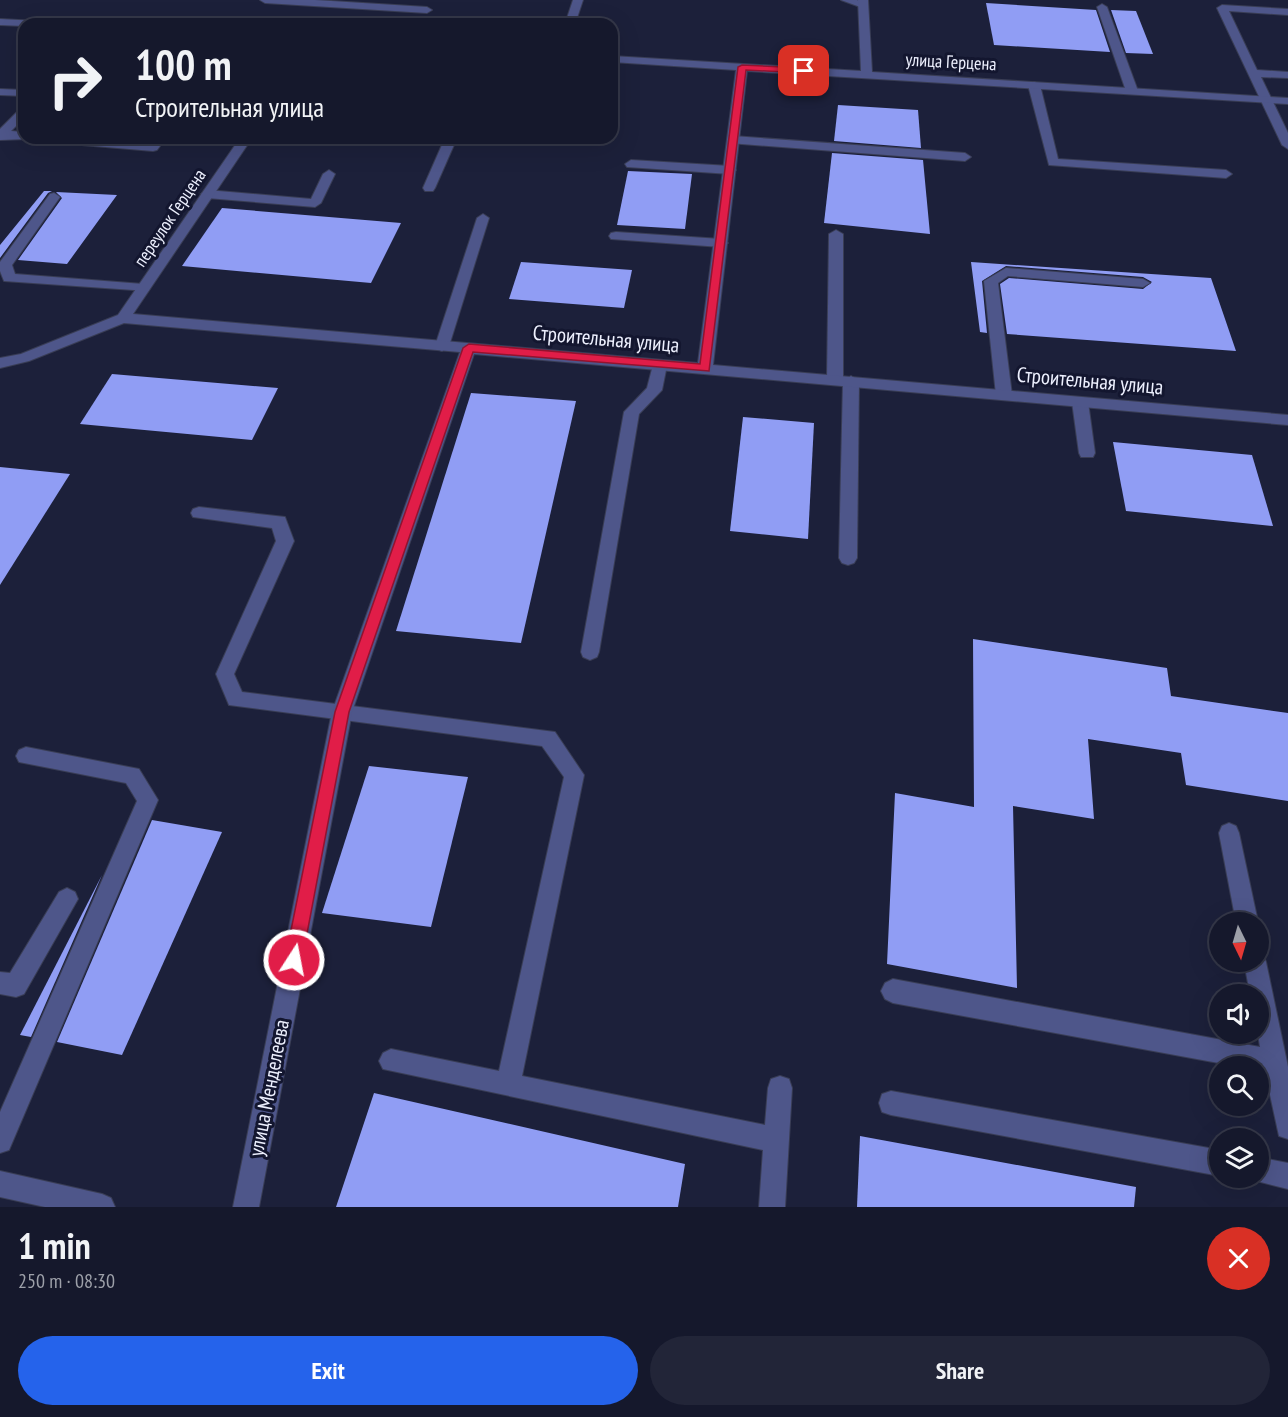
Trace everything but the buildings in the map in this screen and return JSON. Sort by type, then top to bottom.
[{"type":"street","points":[[266,0],[430,5]]},
{"type":"street","points":[[572,18],[578,0]]},
{"type":"street","points":[[846,0],[863,2],[867,75]]},
{"type":"street","points":[[1102,7],[1131,91]]},
{"type":"street","points":[[1288,12],[1222,8],[1288,145]]},
{"type":"street","points":[[0,22],[18,23]]},
{"type":"street","name":"улица Герцена","points":[[618,59],[1288,100]]},
{"type":"street","points":[[705,368],[742,67]]},
{"type":"street","points":[[1253,73],[1288,75]]},
{"type":"street","points":[[1034,85],[1053,162],[1226,174]]},
{"type":"street","points":[[0,92],[18,93]]},
{"type":"street","points":[[0,135],[18,117]]},
{"type":"street","points":[[0,135],[18,136]]},
{"type":"street","points":[[733,140],[965,157]]},
{"type":"street","points":[[117,144],[153,147],[155,144]]},
{"type":"street","name":"переулок Герцена","points":[[123,318],[242,144]]},
{"type":"street","points":[[429,188],[448,144]]},
{"type":"street","points":[[631,164],[730,170]]},
{"type":"street","points":[[207,194],[315,203],[329,174]]},
{"type":"street","points":[[54,197],[5,265],[9,278],[143,288]]},
{"type":"street","points":[[442,346],[483,218]]},
{"type":"street","points":[[836,234],[848,558]]},
{"type":"street","points":[[616,236],[721,243]]},
{"type":"street","points":[[1004,395],[991,281],[1006,272],[1143,283]]},
{"type":"street","name":"Строительная улица","points":[[0,363],[24,358],[123,318],[1288,420]]},
{"type":"street","name":"улица Менделеева","points":[[246,1207],[342,712],[469,348]]},
{"type":"street","points":[[590,652],[632,412],[654,390],[660,364]]},
{"type":"street","points":[[1080,402],[1087,453]]},
{"type":"street","points":[[199,513],[279,522],[285,541],[225,674],[236,699],[548,738],[574,775],[508,1085]]},
{"type":"street","points":[[0,1141],[148,800],[132,775],[26,756]]},
{"type":"street","points":[[1229,833],[1245,912]]},
{"type":"street","points":[[0,983],[16,986],[67,899]]},
{"type":"street","points":[[1257,972],[1288,1127]]},
{"type":"street","points":[[893,991],[1275,1062]]},
{"type":"street","points":[[391,1061],[777,1140]]},
{"type":"street","points":[[772,1207],[780,1088]]},
{"type":"street","points":[[891,1103],[1209,1161]]},
{"type":"street","points":[[1269,1172],[1288,1176]]},
{"type":"street","points":[[0,1184],[102,1207]]},
{"type":"route","points":[[294,960],[342,712],[469,348],[705,368],[742,67],[804,71]]}]
